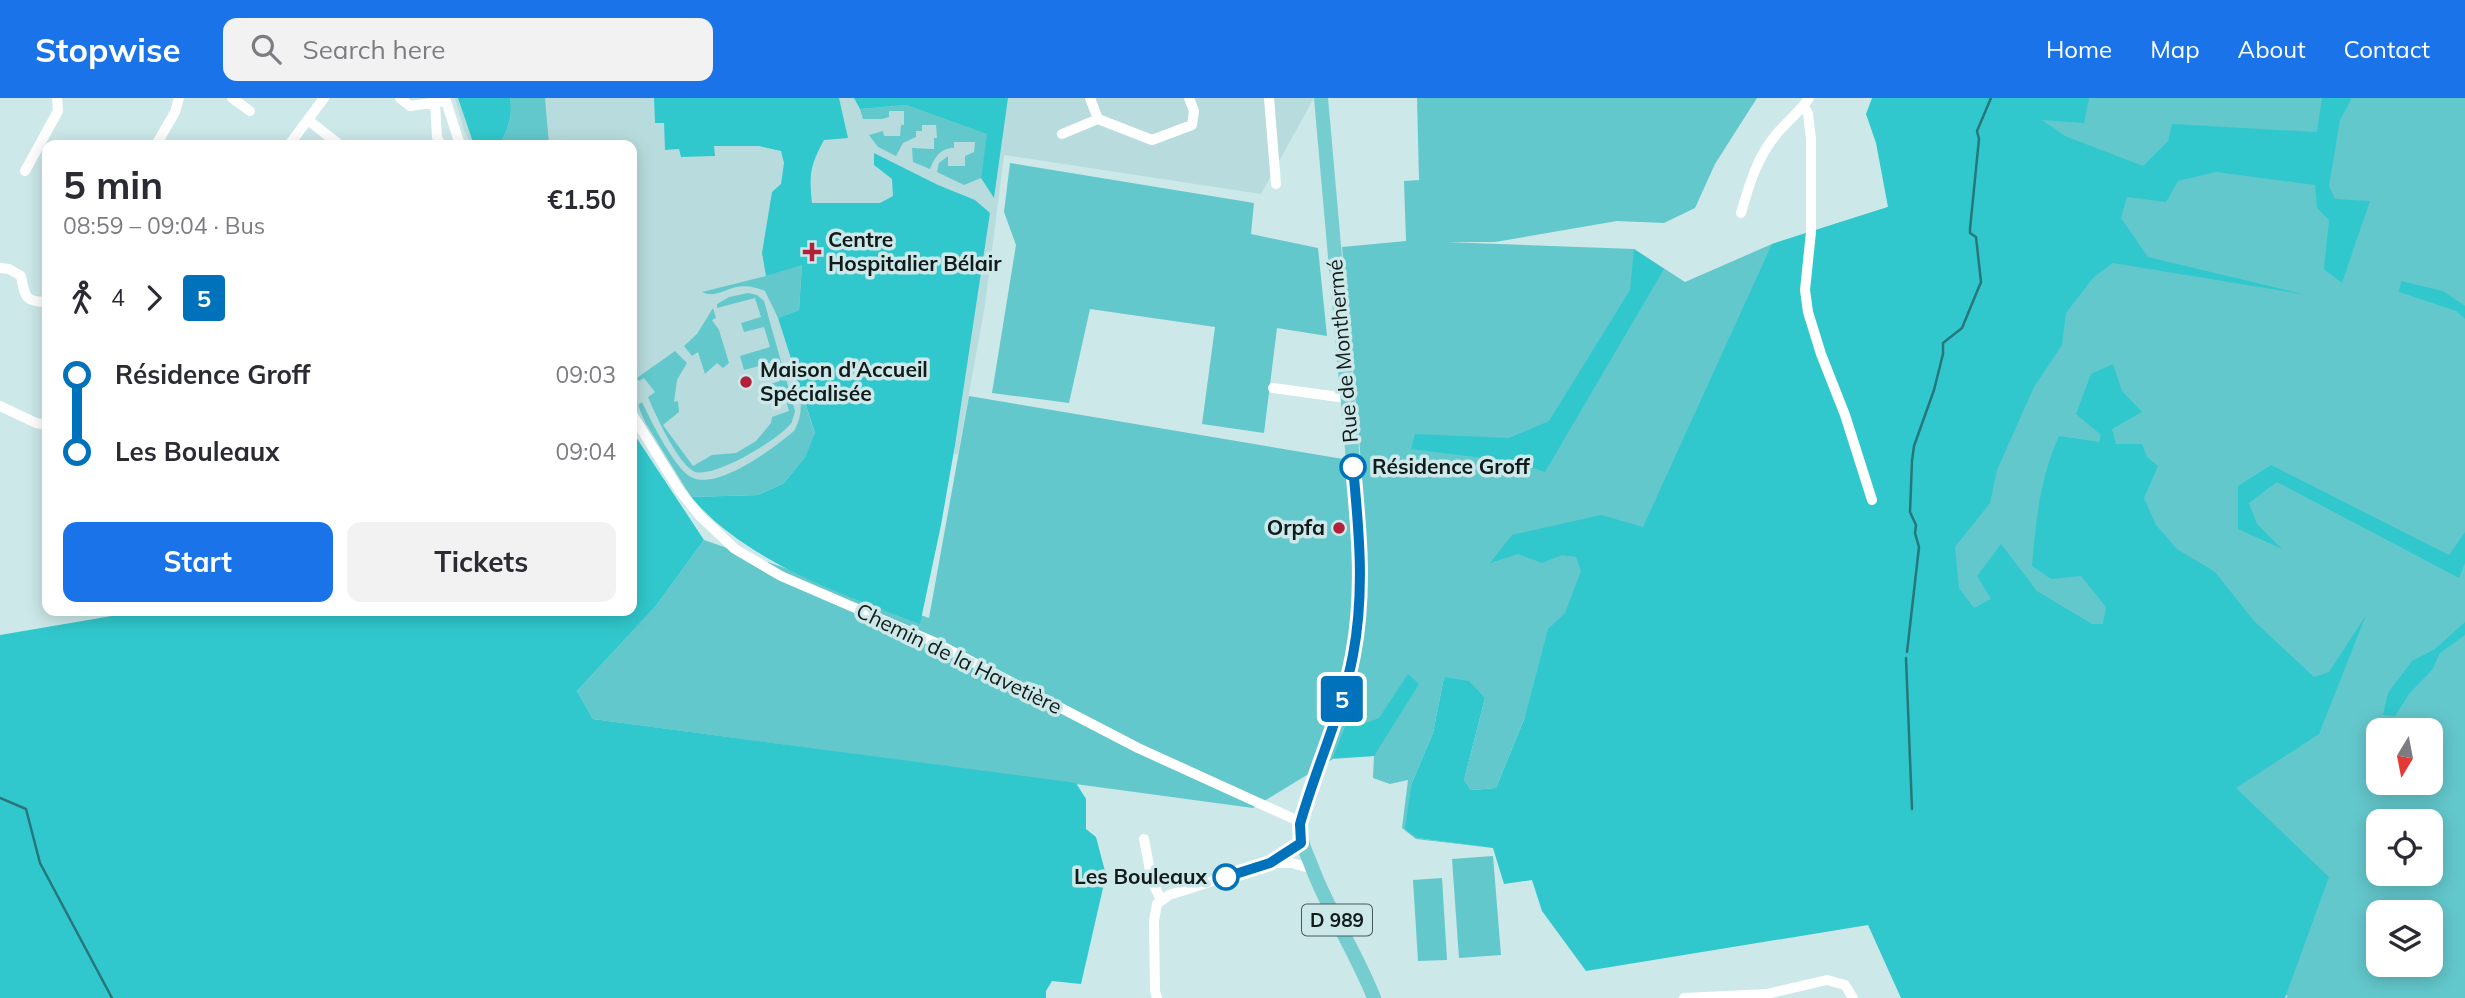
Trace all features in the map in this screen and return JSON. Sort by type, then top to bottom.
[{"type":"main road","name":"Rue de Monthermé","points":[[1321,98],[1360,540],[1361,586],[1354,653],[1345,689],[1300,824],[1301,843],[1374,998]]},
{"type":"street","points":[[24,171],[58,111],[57,98]]},
{"type":"street","points":[[159,140],[176,112],[179,98]]},
{"type":"street","points":[[232,98],[250,111]]},
{"type":"street","points":[[293,140],[324,98]]},
{"type":"street","points":[[400,98],[410,106],[442,101]]},
{"type":"street","points":[[1090,98],[1098,119]]},
{"type":"street","points":[[1062,134],[1098,119],[1152,140],[1192,125],[1194,111],[1189,98]]},
{"type":"street","points":[[1269,98],[1276,184]]},
{"type":"street","points":[[438,140],[442,101]]},
{"type":"street","points":[[442,101],[458,140]]},
{"type":"street","points":[[1741,213],[1763,154],[1776,135],[1807,102]]},
{"type":"street","points":[[1807,102],[1811,139],[1811,232],[1805,290],[1808,312],[1872,500]]},
{"type":"street","points":[[308,120],[334,140]]},
{"type":"street","points":[[0,268],[9,269],[21,276],[24,293],[29,299],[42,302]]},
{"type":"street","points":[[1273,387],[1346,398]]},
{"type":"street","points":[[0,406],[42,424]]},
{"type":"street","name":"Chemin de la Havetière","points":[[637,422],[680,491],[699,515],[735,550],[780,576],[934,642],[1138,748],[1300,824]]},
{"type":"street","points":[[1144,839],[1152,881],[1161,900]]},
{"type":"street","points":[[1157,998],[1154,921],[1157,904],[1169,895],[1270,863],[1301,843]]},
{"type":"street","points":[[1270,863],[1292,863],[1313,869]]},
{"type":"street","points":[[1684,998],[1767,994],[1827,980],[1845,985],[1853,998]]},
{"type":"shaded area","name":"Centre Hospitalier Bélair","points":[[455,98],[1314,98],[1261,194],[1004,155],[985,305],[958,454],[680,491],[637,416],[637,140],[469,140]]},
{"type":"shaded area","points":[[458,98],[510,98],[509,123],[502,140],[472,140]]},
{"type":"shaded area","points":[[510,98],[545,98],[549,140],[502,140],[511,111]]},
{"type":"shaded area","points":[[654,98],[839,98],[848,138],[824,140],[812,170],[812,203],[880,203],[893,196],[892,179],[874,165],[874,153],[975,200],[990,213],[955,445],[920,624],[828,588],[767,558],[713,520],[691,497],[758,495],[784,483],[805,457],[815,433],[778,318],[799,310],[802,265],[766,276],[762,253],[772,192],[781,184],[784,163],[781,151],[759,146],[714,146],[715,156],[681,157],[679,149],[665,150],[664,123],[655,123]]},
{"type":"shaded area","points":[[854,98],[1008,98],[994,198],[981,178],[987,134],[906,105],[860,109]]},
{"type":"shaded area","points":[[1417,98],[1757,98],[1715,164],[1695,208],[1664,223],[1617,221],[1495,242],[1446,242],[1634,249],[1685,282],[1772,244],[1888,207],[1893,98],[2465,98],[2465,998],[2285,998],[2288,996],[1525,717],[1496,788],[1471,790],[1464,780],[1485,698],[1444,677],[1433,733],[1411,785],[1406,828],[1417,838],[1493,848],[1416,839],[1402,828],[1408,780],[1390,784],[1373,778],[1374,756],[1333,759],[1253,808],[593,719],[577,691],[655,607],[704,540],[929,618],[969,396],[1361,462],[1342,247],[1406,241],[1404,181],[1419,180]]},
{"type":"shaded area","points":[[1872,98],[2089,98],[2084,123],[2042,120],[2065,136],[2143,166],[2168,141],[2172,124],[2317,132],[2322,98],[2352,98],[2340,120],[2329,186],[2335,199],[2370,201],[2342,283],[2324,269],[2329,220],[2317,208],[2315,185],[2216,172],[2178,181],[2166,202],[2127,197],[2121,218],[2148,257],[2307,295],[2113,263],[2093,278],[2066,313],[2062,345],[2034,387],[1997,470],[1990,503],[1955,547],[1959,588],[1974,608],[1991,599],[1977,576],[2001,544],[2037,591],[2092,624],[2103,624],[2106,607],[2081,576],[2051,579],[2032,566],[2040,500],[2047,467],[2059,436],[2099,442],[2101,435],[2076,414],[2091,374],[2113,364],[2122,391],[2142,412],[2112,429],[2116,444],[2142,444],[2147,457],[2158,466],[2144,498],[2156,525],[2177,549],[2215,572],[2254,621],[2314,677],[2329,672],[2366,615],[2319,734],[2236,788],[2329,877],[2285,998],[1901,998],[1868,925],[1586,971],[1542,911],[1532,880],[1504,884],[1493,848],[1417,838],[1405,829],[1411,785],[1433,733],[1444,677],[1469,681],[1485,698],[1464,780],[1471,790],[1496,788],[1525,717],[1548,629],[1565,613],[1581,571],[1576,557],[1562,555],[1542,563],[1518,554],[1490,563],[1512,535],[1601,515],[1643,527],[1772,244],[1888,207],[1876,143],[1866,114]]},
{"type":"shaded area","points":[[906,105],[988,134],[981,178],[964,185],[937,172],[939,163],[948,156],[948,166],[965,166],[965,156],[974,152],[975,142],[954,142],[954,148],[939,154],[930,169],[913,162],[912,148],[934,149],[936,125],[922,125],[922,131],[916,131],[916,137],[903,143],[896,156],[878,147],[869,135],[883,131],[884,136],[900,136],[901,125],[904,125],[904,111],[889,111],[889,117],[882,119],[863,119],[860,109]]},
{"type":"shaded area","points":[[1010,163],[1254,203],[1251,234],[1318,248],[1327,336],[1277,328],[1264,433],[1202,424],[1215,327],[1090,309],[1069,403],[992,393],[1016,245],[1004,212]]},
{"type":"shaded area","points":[[1634,249],[1664,269],[1545,472],[1514,462],[1411,449],[1415,434],[1509,438],[1549,421],[1630,290]]},
{"type":"shaded area","points":[[802,264],[799,310],[778,318],[765,291],[744,286],[715,294],[702,292],[766,276]]},
{"type":"shaded area","points":[[2401,281],[2443,291],[2465,306],[2465,319],[2456,311],[2399,292]]},
{"type":"shaded area","points":[[748,293],[757,295],[764,301],[795,411],[792,422],[775,438],[730,464],[715,470],[693,471],[673,448],[656,415],[648,397],[655,392],[644,378],[639,381],[637,378],[675,351],[687,363],[677,380],[674,402],[678,401],[679,412],[663,425],[693,466],[712,455],[736,453],[756,441],[771,423],[772,417],[789,411],[783,390],[763,396],[761,387],[780,381],[774,362],[744,370],[740,356],[770,347],[764,327],[744,332],[741,323],[761,317],[755,298],[717,308],[717,304],[729,297]]},
{"type":"shaded area","points":[[713,308],[716,318],[712,320],[719,330],[729,363],[723,368],[717,363],[705,374],[698,352],[692,356],[684,346],[697,334]]},
{"type":"shaded area","points":[[795,371],[815,434],[805,457],[784,483],[758,495],[691,497],[645,422],[638,405],[642,402],[664,444],[686,474],[704,480],[717,478],[746,465],[794,431],[801,409]]},
{"type":"shaded area","points":[[637,439],[704,540],[655,607],[577,691],[593,719],[1076,783],[1086,799],[1086,829],[1096,837],[1106,875],[1081,984],[1052,981],[1046,991],[1046,998],[0,998],[0,635],[112,616],[637,616]]},
{"type":"shaded area","points":[[2271,465],[2449,555],[2465,532],[2465,563],[2459,578],[2277,482],[2249,503],[2257,524],[2282,549],[2238,529],[2238,486]]},
{"type":"shaded area","points":[[2465,622],[2465,635],[2440,653],[2432,670],[2409,694],[2395,716],[2383,715],[2388,693],[2412,661],[2435,649]]},
{"type":"shaded area","points":[[1408,674],[1419,684],[1374,756],[1333,758],[1349,716],[1361,725],[1379,718]]},
{"type":"shaded area","points":[[1493,856],[1501,955],[1459,958],[1452,859]]},
{"type":"shaded area","points":[[1442,878],[1447,960],[1418,961],[1413,880]]},
{"type":"waterway","points":[[1907,652],[1919,547],[1916,525],[1910,512],[1914,446],[1934,390],[1943,343],[1962,328],[1981,282],[1976,237],[1970,233],[1970,229],[1979,139],[1977,131],[1991,98]]},
{"type":"waterway","points":[[1906,658],[1912,809]]},
{"type":"waterway","points":[[0,798],[26,809],[40,863],[112,998]]},
{"type":"bus line","name":"5","points":[[1226,877],[1270,863],[1301,843],[1300,824],[1345,689],[1354,653],[1361,586],[1353,467]]},
{"type":"place","name":"Centre Hospitalier Bélair","points":[[812,252]]},
{"type":"place","name":"Maison d'Accueil Spécialisée","points":[[746,382]]},
{"type":"place","name":"Résidence Groff","points":[[1353,467]]},
{"type":"place","name":"Orpfa","points":[[1339,528]]},
{"type":"place","name":"Les Bouleaux","points":[[1226,877]]}]
